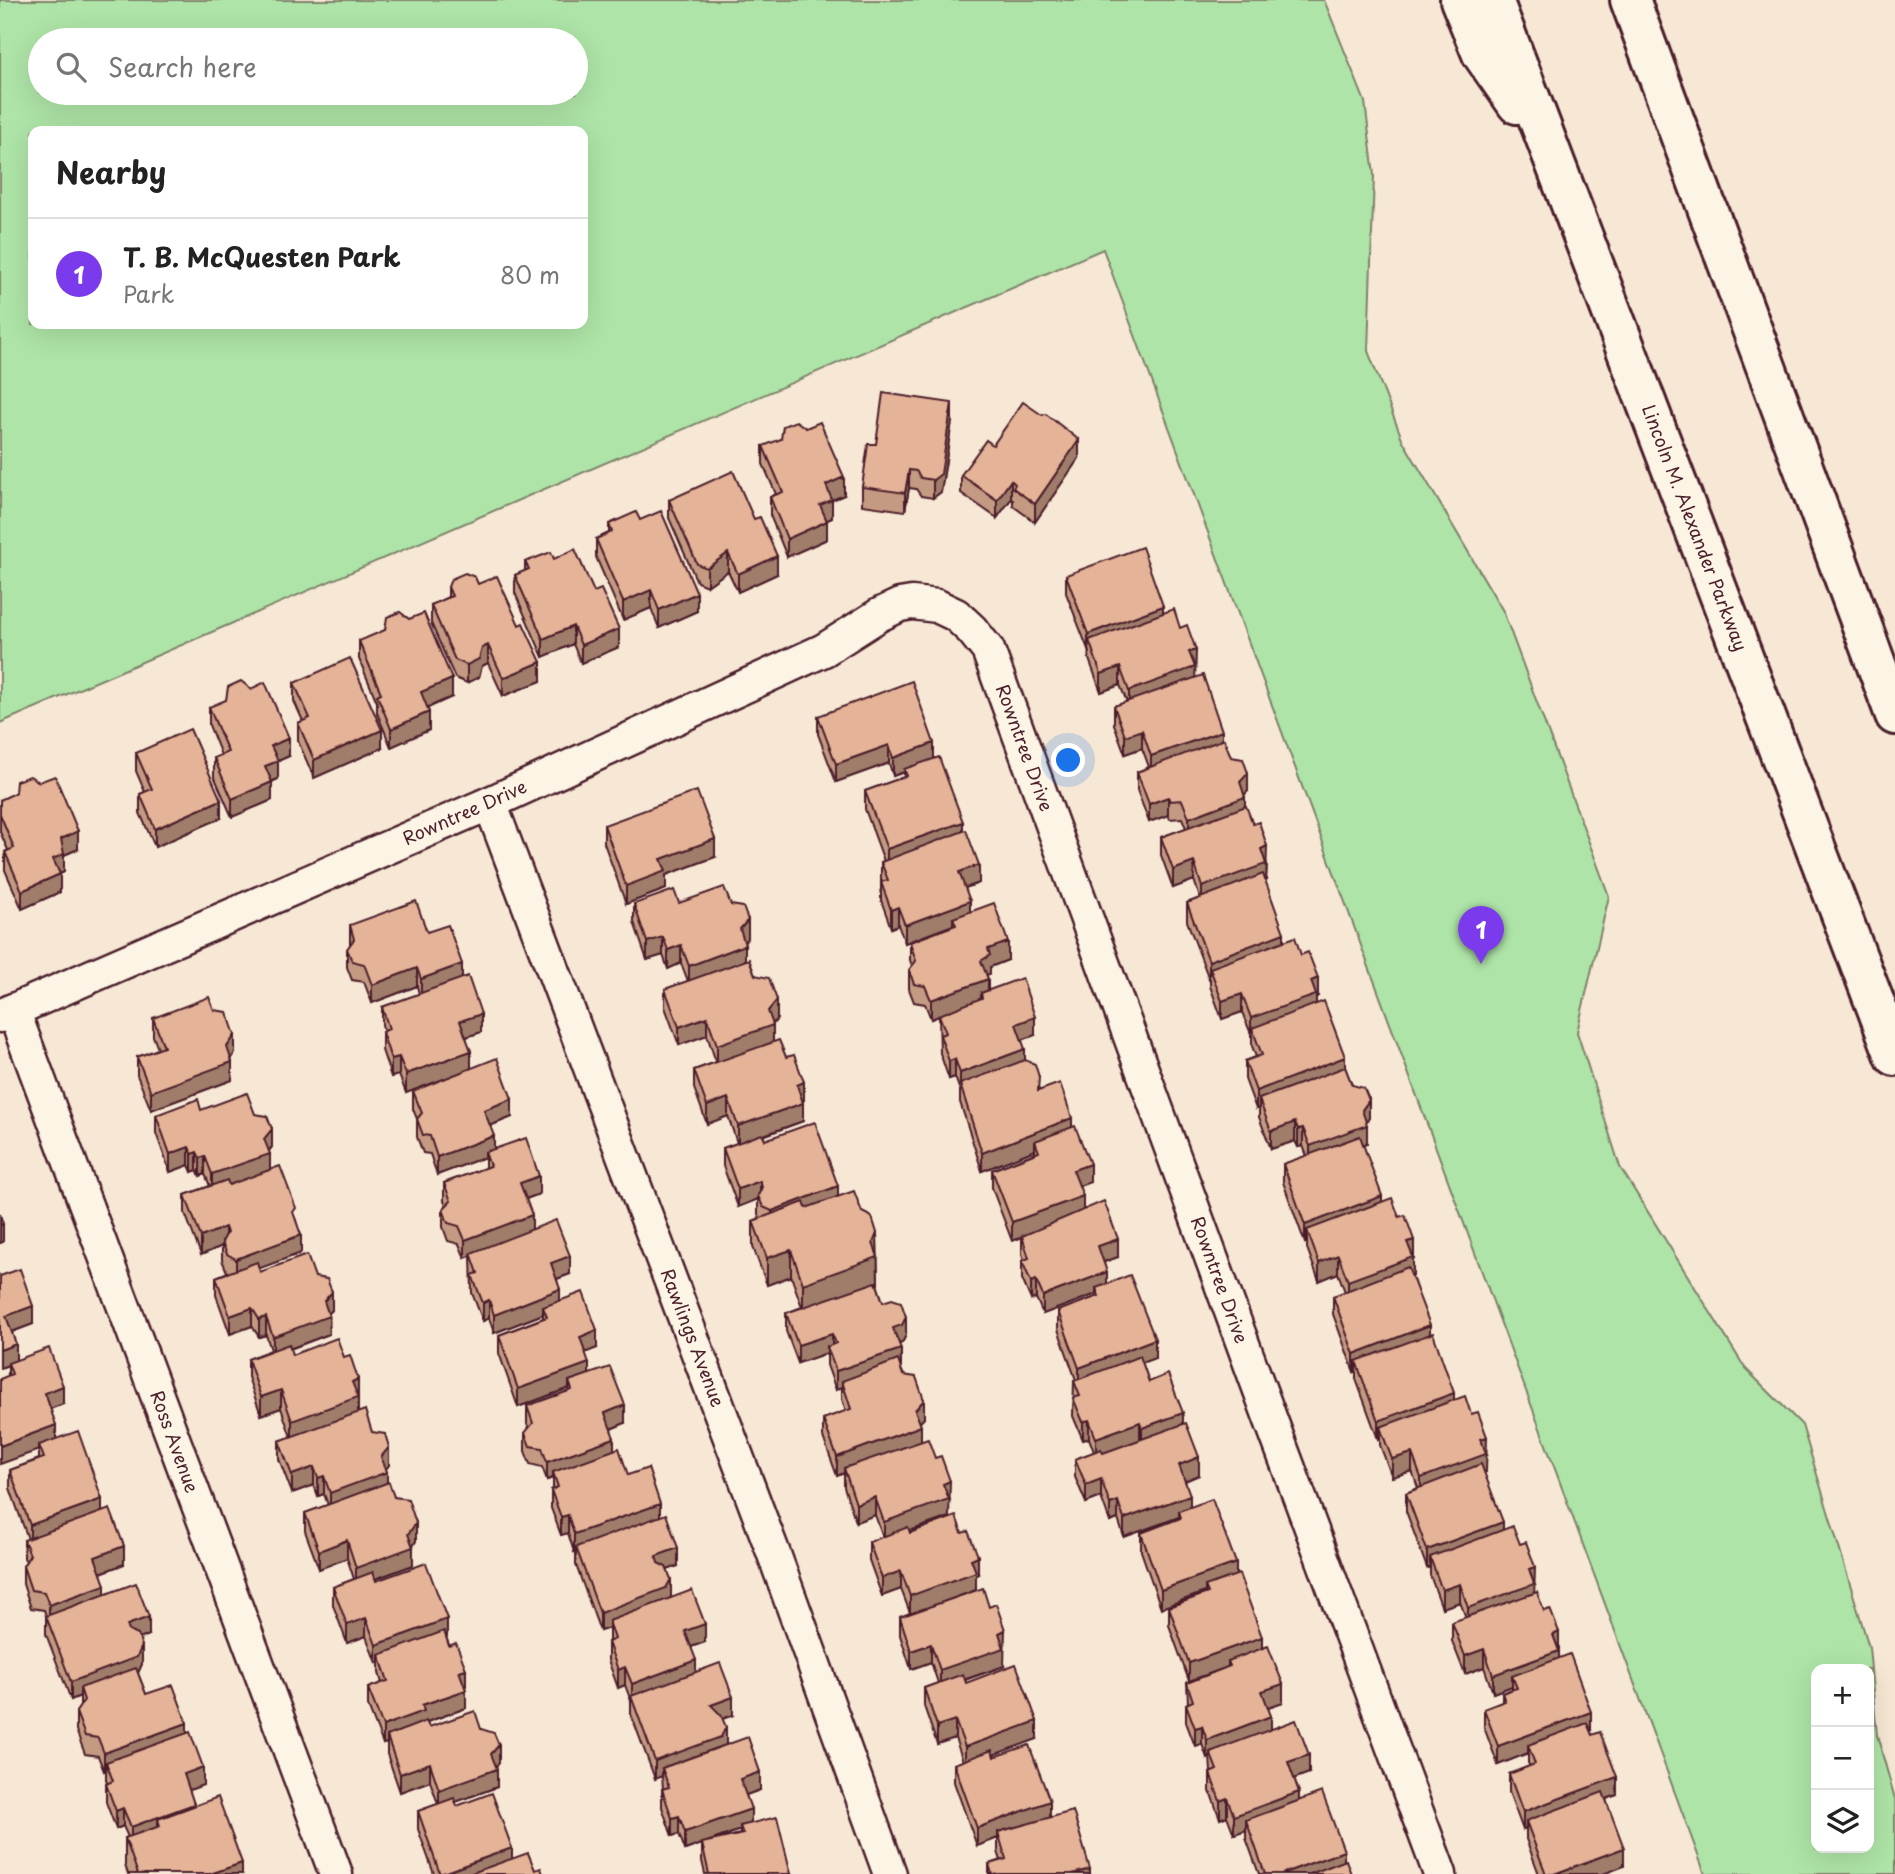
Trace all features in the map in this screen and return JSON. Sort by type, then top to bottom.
[{"type":"highway","points":[[1460,0],[1482,54],[1550,152]]},
{"type":"highway","name":"Lincoln M. Alexander Parkway","points":[[1493,0],[1895,1056]]},
{"type":"highway","points":[[1630,0],[1895,715]]},
{"type":"street","name":"Rowntree Drive","points":[[7,1013],[490,803],[824,650],[900,605],[912,603],[937,606],[956,615],[988,650],[1440,1874]]},
{"type":"street","name":"Rawlings Avenue","points":[[490,803],[775,1557],[890,1874]]},
{"type":"street","name":"Ross Avenue","points":[[7,1013],[335,1874]]},
{"type":"green space","points":[[0,0],[1324,0],[1365,102],[1374,175],[1368,351],[1403,441],[1503,611],[1609,896],[1577,1032],[1620,1167],[1745,1368],[1802,1425],[1869,1647],[1871,1664],[1811,1664],[1811,1853],[1874,1853],[1874,1702],[1877,1735],[1895,1799],[1895,1874],[1705,1874],[1103,249],[0,723]]},
{"type":"building","points":[[883,393],[952,403],[941,474],[933,480],[921,478],[916,471],[909,470],[905,493],[862,487],[868,444],[876,444]]},
{"type":"building","points":[[1023,402],[1042,415],[1046,414],[1079,440],[1035,504],[1013,488],[1015,484],[1011,480],[997,500],[961,475],[986,440],[993,445]]},
{"type":"building","points":[[796,421],[806,428],[820,422],[844,477],[826,485],[832,500],[820,505],[827,521],[787,539],[770,497],[783,492],[763,446],[781,439],[783,426]]},
{"type":"building","points":[[733,471],[754,519],[760,517],[777,556],[738,574],[728,553],[707,568],[697,564],[669,500]]},
{"type":"building","points":[[661,511],[697,593],[659,610],[651,590],[623,602],[596,539],[612,532],[609,524],[636,512],[640,520]]},
{"type":"building","points":[[1142,547],[1163,606],[1088,634],[1066,575]]},
{"type":"building","points":[[575,549],[594,592],[601,589],[619,629],[581,645],[573,626],[543,639],[515,575],[529,569],[525,562],[551,552],[554,559]]},
{"type":"building","points":[[465,573],[475,577],[478,584],[497,576],[519,625],[523,623],[541,662],[503,678],[488,645],[482,648],[479,659],[467,665],[455,660],[431,605],[452,596],[448,587],[451,579]]},
{"type":"building","points":[[1174,609],[1180,628],[1187,625],[1196,650],[1189,652],[1195,667],[1129,691],[1120,667],[1101,674],[1089,640]]},
{"type":"building","points":[[400,612],[409,619],[424,613],[452,679],[421,692],[429,712],[391,729],[377,695],[381,693],[359,641],[385,630],[387,617]]},
{"type":"building","points":[[350,658],[382,730],[314,760],[298,723],[310,718],[294,683]]},
{"type":"building","points":[[1203,675],[1222,731],[1151,756],[1142,730],[1125,736],[1114,706]]},
{"type":"building","points":[[241,681],[251,689],[265,682],[289,738],[271,746],[278,761],[265,766],[272,782],[232,799],[214,758],[228,752],[209,707],[226,700],[228,687]]},
{"type":"building","points":[[912,681],[934,743],[893,758],[889,745],[836,764],[818,716]]},
{"type":"building","points":[[190,729],[221,800],[155,829],[140,794],[152,789],[136,753]]},
{"type":"building","points":[[1224,739],[1231,757],[1243,759],[1248,773],[1240,782],[1245,797],[1189,818],[1182,800],[1170,801],[1168,797],[1149,804],[1137,772]]},
{"type":"building","points":[[939,757],[963,822],[887,849],[865,791],[907,776],[904,769]]},
{"type":"building","points":[[30,776],[39,782],[55,776],[78,831],[61,839],[64,854],[53,859],[60,874],[22,891],[5,852],[14,848],[0,814],[0,800],[15,793],[16,781]]},
{"type":"building","points":[[697,791],[715,839],[661,859],[666,871],[626,886],[604,825]]},
{"type":"building","points":[[1246,806],[1253,824],[1259,822],[1267,846],[1261,849],[1266,864],[1202,887],[1194,862],[1173,870],[1161,837]]},
{"type":"building","points":[[966,830],[979,865],[959,872],[970,901],[905,925],[898,907],[891,910],[881,882],[888,880],[881,862]]},
{"type":"building","points":[[1263,874],[1284,933],[1209,961],[1187,903]]},
{"type":"building","points":[[724,887],[731,905],[743,907],[748,920],[740,929],[745,945],[689,966],[681,945],[668,950],[663,937],[647,942],[634,904],[674,890],[679,903]]},
{"type":"building","points":[[416,901],[427,932],[448,925],[462,964],[421,979],[417,968],[372,985],[364,964],[352,961],[347,949],[354,939],[350,925]]},
{"type":"building","points":[[994,903],[1008,942],[988,949],[990,955],[981,961],[988,979],[931,1000],[925,986],[914,984],[909,970],[916,961],[910,942],[956,925],[953,918]]},
{"type":"building","points":[[1295,937],[1301,955],[1308,952],[1318,978],[1311,981],[1316,995],[1251,1018],[1242,994],[1222,1001],[1210,968]]},
{"type":"building","points":[[749,959],[755,975],[769,978],[777,1000],[768,1011],[773,1025],[717,1045],[707,1017],[679,1027],[665,989]]},
{"type":"building","points":[[468,976],[481,1014],[460,1021],[471,1051],[406,1074],[399,1057],[391,1059],[382,1032],[389,1029],[382,1007]]},
{"type":"building","points":[[1022,978],[1035,1017],[1016,1024],[1025,1049],[960,1073],[955,1059],[949,1061],[940,1035],[946,1033],[939,1015],[982,998],[981,993]]},
{"type":"building","points":[[209,997],[214,1010],[227,1012],[235,1035],[227,1047],[232,1062],[151,1092],[137,1057],[164,1047],[153,1018]]},
{"type":"building","points":[[1324,1001],[1345,1057],[1256,1091],[1245,1061],[1262,1055],[1252,1028]]},
{"type":"building","points":[[779,1040],[786,1057],[794,1055],[804,1082],[797,1085],[803,1103],[738,1126],[728,1098],[707,1106],[694,1070]]},
{"type":"building","points":[[497,1058],[512,1099],[484,1110],[494,1136],[437,1157],[430,1136],[423,1135],[417,1119],[422,1113],[413,1091]]},
{"type":"building","points":[[1025,1060],[1035,1064],[1039,1077],[1038,1091],[1060,1083],[1072,1118],[982,1153],[960,1084]]},
{"type":"building","points":[[1345,1067],[1352,1085],[1364,1088],[1369,1100],[1362,1110],[1367,1125],[1310,1146],[1303,1128],[1298,1129],[1295,1122],[1271,1131],[1259,1099]]},
{"type":"building","points":[[247,1093],[255,1114],[267,1116],[272,1129],[264,1139],[270,1154],[212,1174],[205,1156],[200,1158],[197,1152],[192,1154],[189,1147],[170,1154],[156,1115],[198,1099],[201,1110]]},
{"type":"building","points":[[815,1122],[838,1186],[772,1211],[763,1207],[758,1196],[762,1187],[760,1181],[738,1189],[723,1148],[762,1134],[765,1140]]},
{"type":"building","points":[[1075,1126],[1090,1164],[1073,1170],[1083,1196],[1012,1222],[992,1170],[1039,1152],[1035,1141]]},
{"type":"building","points":[[1360,1136],[1382,1196],[1305,1225],[1283,1164]]},
{"type":"building","points":[[526,1138],[539,1176],[520,1183],[532,1215],[465,1240],[459,1226],[448,1223],[443,1209],[451,1201],[444,1183],[490,1166],[485,1152]]},
{"type":"building","points":[[280,1166],[296,1208],[293,1212],[301,1235],[236,1259],[227,1254],[222,1242],[227,1233],[225,1227],[201,1237],[185,1195],[227,1180],[229,1185]]},
{"type":"building","points":[[854,1191],[862,1212],[872,1217],[877,1233],[873,1243],[878,1257],[803,1284],[791,1250],[767,1258],[753,1221],[804,1202],[806,1208]]},
{"type":"building","points":[[1392,1198],[1399,1217],[1405,1215],[1414,1240],[1407,1242],[1413,1257],[1348,1281],[1338,1255],[1319,1263],[1307,1230]]},
{"type":"building","points":[[1104,1201],[1118,1239],[1098,1246],[1107,1272],[1043,1296],[1036,1280],[1031,1282],[1022,1261],[1029,1258],[1022,1236]]},
{"type":"building","points":[[556,1220],[570,1256],[551,1263],[560,1289],[494,1315],[489,1300],[483,1303],[472,1275],[478,1273],[471,1253]]},
{"type":"building","points":[[307,1255],[315,1277],[327,1279],[332,1292],[324,1301],[329,1316],[273,1337],[266,1317],[259,1319],[252,1308],[230,1316],[216,1277],[257,1262],[260,1272]]},
{"type":"building","points":[[1408,1267],[1430,1325],[1354,1354],[1333,1296]]},
{"type":"building","points":[[20,1269],[33,1306],[6,1316],[16,1344],[0,1350],[0,1276]]},
{"type":"building","points":[[1130,1275],[1155,1339],[1079,1368],[1058,1311],[1099,1296],[1096,1288]]},
{"type":"building","points":[[876,1282],[883,1302],[892,1299],[901,1302],[906,1317],[902,1325],[893,1328],[901,1349],[836,1371],[827,1347],[836,1343],[832,1334],[798,1345],[786,1313]]},
{"type":"building","points":[[583,1292],[597,1330],[580,1337],[589,1363],[518,1389],[499,1335],[547,1317],[543,1307]]},
{"type":"building","points":[[1433,1333],[1454,1393],[1378,1421],[1356,1361]]},
{"type":"building","points":[[337,1338],[344,1357],[350,1355],[358,1379],[352,1382],[358,1397],[292,1421],[281,1390],[261,1397],[248,1359],[289,1344],[292,1355]]},
{"type":"building","points":[[49,1348],[63,1386],[45,1393],[56,1425],[0,1446],[0,1379],[12,1374],[8,1363]]},
{"type":"building","points":[[1140,1356],[1149,1382],[1168,1374],[1183,1413],[1142,1428],[1140,1422],[1096,1438],[1089,1420],[1083,1422],[1073,1398],[1080,1396],[1074,1381]]},
{"type":"building","points":[[898,1360],[903,1375],[916,1377],[924,1400],[915,1410],[921,1426],[837,1457],[823,1419],[851,1409],[842,1381]]},
{"type":"building","points":[[610,1367],[625,1405],[605,1413],[614,1438],[547,1462],[542,1448],[530,1446],[525,1433],[533,1423],[527,1406],[572,1390],[569,1381]]},
{"type":"building","points":[[1465,1396],[1471,1414],[1478,1412],[1487,1437],[1481,1439],[1486,1454],[1421,1478],[1412,1453],[1392,1459],[1380,1427]]},
{"type":"building","points":[[365,1410],[372,1432],[385,1434],[389,1447],[381,1457],[387,1472],[330,1493],[324,1476],[318,1478],[314,1467],[292,1475],[279,1441]]},
{"type":"building","points":[[1186,1423],[1199,1457],[1179,1465],[1190,1495],[1124,1519],[1118,1501],[1110,1504],[1101,1479],[1086,1485],[1075,1459],[1101,1449],[1103,1453]]},
{"type":"building","points":[[78,1431],[102,1499],[30,1525],[10,1470],[44,1458],[39,1445]]},
{"type":"building","points":[[928,1439],[935,1458],[941,1456],[950,1481],[943,1484],[949,1499],[884,1522],[875,1497],[856,1504],[844,1468]]},
{"type":"building","points":[[619,1448],[628,1475],[648,1468],[660,1504],[574,1534],[568,1515],[561,1517],[551,1490],[558,1487],[553,1472]]},
{"type":"building","points":[[1481,1464],[1503,1522],[1427,1550],[1406,1493]]},
{"type":"building","points":[[389,1482],[394,1497],[408,1499],[416,1523],[408,1534],[413,1547],[356,1568],[347,1540],[319,1551],[305,1513]]},
{"type":"building","points":[[1212,1499],[1236,1563],[1161,1590],[1141,1533],[1181,1518],[1179,1511]]},
{"type":"building","points":[[110,1509],[124,1546],[95,1557],[105,1585],[49,1605],[44,1592],[31,1590],[23,1566],[30,1555],[24,1540]]},
{"type":"building","points":[[666,1514],[678,1548],[656,1556],[658,1563],[666,1567],[671,1579],[666,1588],[600,1613],[576,1547]]},
{"type":"building","points":[[956,1516],[962,1533],[968,1531],[978,1556],[971,1559],[976,1572],[910,1596],[901,1571],[882,1578],[869,1542],[908,1527],[910,1533]]},
{"type":"building","points":[[1513,1526],[1520,1544],[1526,1542],[1535,1567],[1529,1569],[1534,1584],[1468,1608],[1460,1584],[1442,1590],[1430,1557]]},
{"type":"building","points":[[426,1563],[447,1619],[376,1645],[366,1618],[347,1625],[333,1587],[373,1572],[376,1581]]},
{"type":"building","points":[[1239,1574],[1262,1637],[1189,1663],[1169,1607],[1208,1593],[1205,1586]]},
{"type":"building","points":[[136,1583],[149,1617],[127,1625],[129,1631],[138,1635],[142,1646],[137,1657],[71,1682],[46,1616]]},
{"type":"building","points":[[983,1588],[989,1607],[996,1604],[1005,1630],[999,1633],[1004,1648],[940,1670],[931,1644],[911,1651],[900,1617]]},
{"type":"building","points":[[692,1590],[705,1624],[685,1631],[696,1660],[632,1684],[625,1667],[618,1670],[608,1642],[615,1639],[609,1621]]},
{"type":"building","points":[[1537,1592],[1544,1611],[1550,1609],[1559,1632],[1553,1635],[1559,1651],[1493,1675],[1484,1649],[1465,1656],[1452,1622]]},
{"type":"building","points":[[444,1631],[449,1646],[456,1643],[466,1669],[459,1671],[466,1690],[422,1705],[424,1711],[383,1726],[368,1688],[388,1681],[379,1655]]},
{"type":"building","points":[[1268,1646],[1283,1684],[1262,1691],[1271,1716],[1207,1740],[1202,1726],[1195,1728],[1186,1704],[1193,1701],[1187,1683],[1230,1666],[1228,1661]]},
{"type":"building","points":[[1570,1654],[1591,1712],[1498,1746],[1484,1709],[1505,1701],[1502,1693],[1517,1688],[1512,1676]]},
{"type":"building","points":[[720,1663],[733,1697],[711,1705],[721,1715],[726,1727],[721,1737],[655,1761],[631,1696]]},
{"type":"building","points":[[1016,1664],[1037,1721],[965,1747],[955,1720],[937,1726],[924,1688],[963,1674],[966,1683]]},
{"type":"building","points":[[136,1668],[146,1694],[173,1685],[187,1723],[104,1753],[98,1738],[85,1736],[76,1712],[84,1700],[80,1688]]},
{"type":"building","points":[[475,1711],[481,1729],[494,1733],[499,1745],[491,1754],[497,1769],[439,1790],[430,1763],[400,1774],[387,1736],[426,1721],[429,1727]]},
{"type":"building","points":[[1296,1720],[1309,1755],[1288,1762],[1299,1792],[1234,1816],[1227,1798],[1220,1801],[1210,1773],[1217,1770],[1210,1752]]},
{"type":"building","points":[[1587,1723],[1592,1735],[1600,1732],[1617,1777],[1523,1812],[1509,1774],[1535,1764],[1528,1745]]},
{"type":"building","points":[[190,1732],[203,1767],[184,1774],[194,1804],[131,1827],[123,1808],[116,1811],[106,1784],[113,1781],[106,1762]]},
{"type":"building","points":[[748,1737],[760,1772],[740,1779],[751,1809],[685,1832],[679,1816],[672,1818],[662,1789],[669,1787],[662,1768]]},
{"type":"building","points":[[1029,1745],[1050,1801],[977,1828],[954,1764],[992,1750],[994,1757]]},
{"type":"building","points":[[1322,1792],[1344,1851],[1281,1874],[1265,1874],[1246,1820]]},
{"type":"building","points":[[1603,1792],[1624,1848],[1554,1874],[1546,1874],[1526,1821]]},
{"type":"building","points":[[492,1793],[512,1848],[440,1874],[418,1811],[454,1798],[457,1806]]},
{"type":"building","points":[[218,1797],[242,1863],[210,1874],[138,1874],[125,1838],[160,1826],[158,1819]]},
{"type":"building","points":[[1073,1811],[1090,1869],[1072,1874],[992,1874],[989,1864],[1006,1859],[998,1832]]},
{"type":"building","points":[[777,1817],[791,1874],[709,1874],[702,1843],[743,1834],[740,1826]]},
{"type":"building","points":[[528,1853],[535,1870],[541,1868],[543,1874],[469,1874]]},
{"type":"building","points":[[1346,1860],[1351,1874],[1310,1874]]},
{"type":"place","name":"T. B. McQuesten Park","points":[[1481,964]]}]
